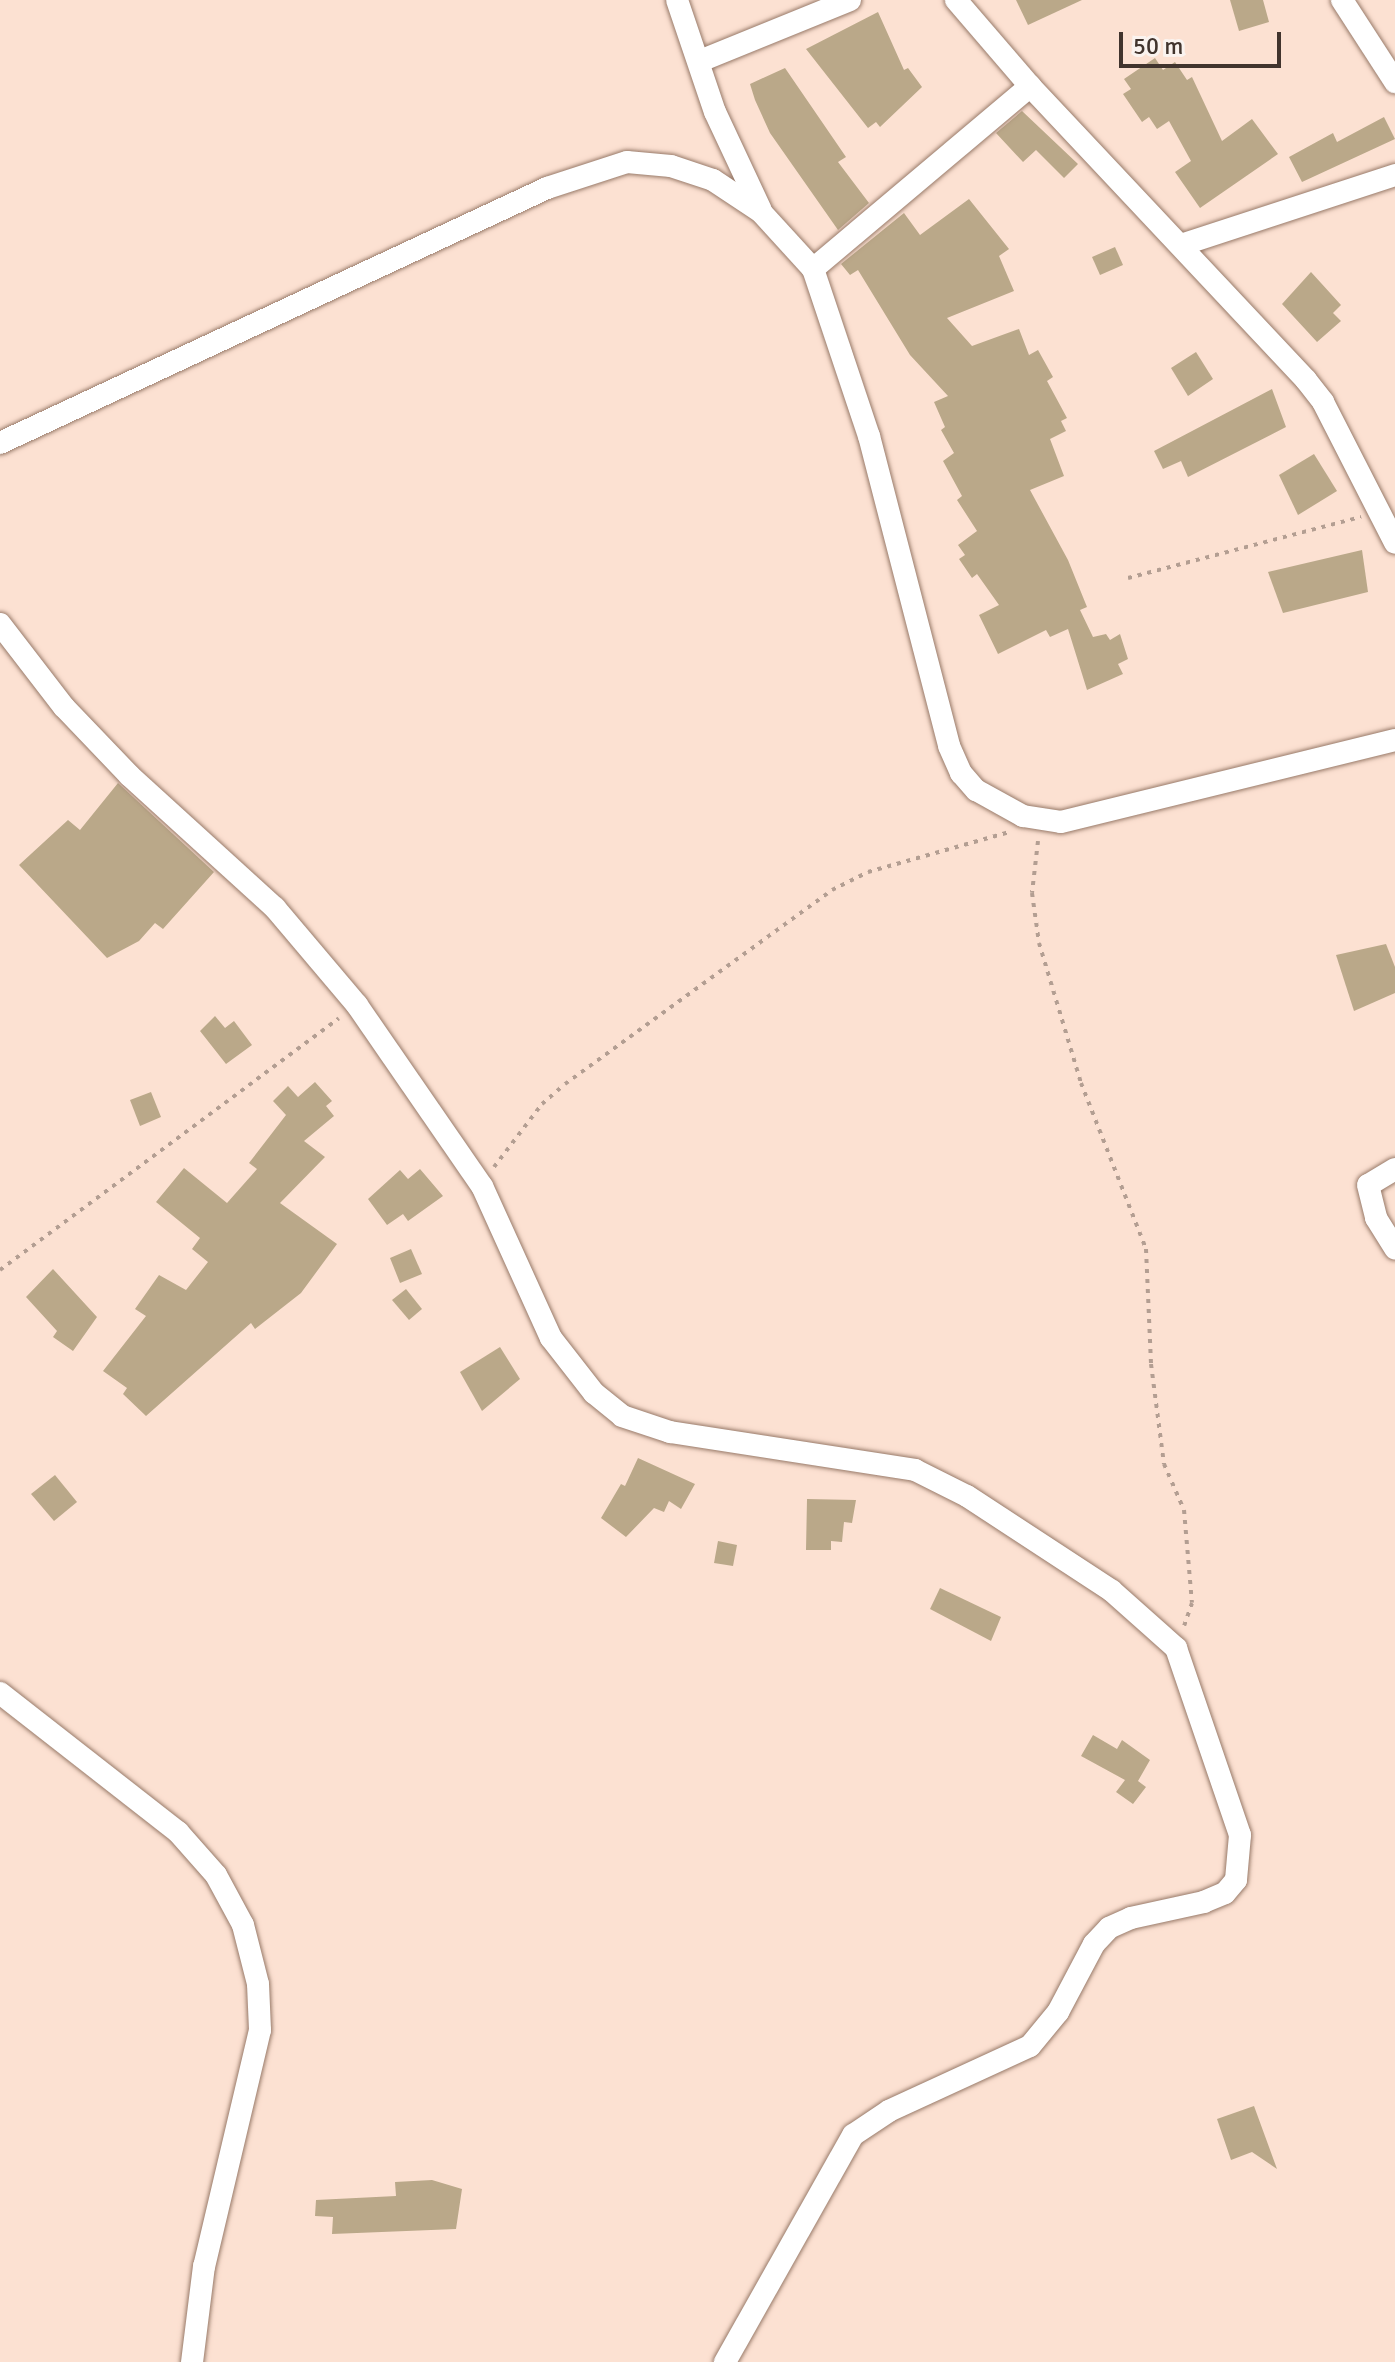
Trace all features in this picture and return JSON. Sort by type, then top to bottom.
[{"type":"street","points":[[677,0],[715,112],[761,212]]},
{"type":"street","points":[[700,61],[850,0]]},
{"type":"street","points":[[956,0],[1030,86],[1181,245],[1323,402],[1395,543]]},
{"type":"street","points":[[1342,0],[1395,82]]},
{"type":"street","points":[[813,269],[1030,86]]},
{"type":"street","points":[[0,443],[351,275],[547,188],[627,162],[671,166],[713,180],[761,212],[813,269],[869,436],[949,746],[961,773],[976,790],[1000,807],[1040,821],[1091,816],[1395,740]]},
{"type":"street","points":[[1181,245],[1395,175]]},
{"type":"street","points":[[0,624],[64,707],[130,776],[275,908],[357,1005],[482,1186],[551,1338],[594,1393],[622,1416],[670,1432],[739,1445],[875,1460],[915,1470],[967,1496],[1112,1591],[1176,1648],[1240,1835],[1236,1880],[1225,1893],[1204,1902],[1131,1918],[1109,1928],[1094,1944],[1058,2012],[1030,2046],[889,2111],[853,2135],[725,2362]]},
{"type":"street","points":[[1395,1169],[1368,1185],[1376,1218],[1395,1248]]},
{"type":"street","points":[[0,1693],[178,1832],[216,1875],[243,1925],[258,1984],[260,2030],[204,2266],[192,2362]]},
{"type":"path","points":[[1128,578],[1379,513]]},
{"type":"path","points":[[482,1186],[512,1140],[565,1084],[832,890],[868,872],[968,847],[1040,821],[1032,893],[1039,943],[1081,1083],[1146,1249],[1151,1364],[1164,1464],[1184,1510],[1192,1603],[1176,1648]]},
{"type":"path","points":[[0,1270],[357,1005]]},
{"type":"building","points":[[1016,0],[1082,0],[1028,25]]},
{"type":"building","points":[[1230,0],[1263,0],[1269,22],[1239,31]]},
{"type":"building","points":[[878,12],[904,70],[908,68],[922,87],[880,127],[876,122],[868,128],[806,49]]},
{"type":"building","points":[[1155,58],[1163,70],[1175,62],[1187,80],[1192,77],[1222,141],[1252,119],[1278,154],[1200,208],[1175,172],[1191,161],[1169,121],[1157,129],[1149,117],[1142,122],[1123,94],[1131,89],[1124,79]]},
{"type":"building","points":[[785,68],[846,157],[838,162],[869,203],[838,230],[770,133],[755,100],[750,84]]},
{"type":"building","points":[[1022,111],[1078,164],[1064,178],[1036,150],[1023,162],[996,133]]},
{"type":"building","points":[[1384,117],[1395,139],[1302,182],[1289,157],[1333,133],[1337,142]]},
{"type":"building","points":[[969,199],[1009,249],[999,256],[1014,291],[947,318],[972,346],[1019,329],[1029,355],[1038,350],[1053,377],[1047,381],[1067,418],[1061,421],[1066,431],[1050,439],[1064,476],[1030,490],[1068,560],[1087,607],[1080,610],[1093,637],[1106,634],[1110,640],[1120,634],[1128,659],[1118,664],[1123,674],[1087,690],[1068,629],[1050,637],[1046,630],[998,654],[979,615],[999,605],[977,574],[972,578],[959,559],[965,555],[958,545],[977,531],[957,500],[962,496],[943,461],[954,453],[941,430],[945,427],[934,402],[948,396],[910,355],[858,270],[850,275],[841,264],[904,213],[920,235]]},
{"type":"building","points":[[1115,247],[1123,265],[1100,275],[1092,257]]},
{"type":"building","points":[[1311,272],[1341,305],[1333,313],[1341,321],[1317,342],[1282,304]]},
{"type":"building","points":[[1196,352],[1213,379],[1188,396],[1171,368]]},
{"type":"building","points":[[1272,389],[1286,427],[1188,477],[1181,461],[1163,469],[1154,451]]},
{"type":"building","points":[[1314,454],[1337,491],[1298,515],[1279,475]]},
{"type":"building","points":[[1362,550],[1368,592],[1283,613],[1268,572]]},
{"type":"building","points":[[118,783],[214,872],[163,929],[155,923],[139,941],[107,958],[19,865],[68,820],[80,830]]},
{"type":"building","points":[[1386,944],[1395,967],[1395,993],[1354,1011],[1336,955]]},
{"type":"building","points":[[215,1016],[225,1028],[234,1021],[252,1045],[226,1064],[200,1031]]},
{"type":"building","points":[[315,1082],[332,1101],[326,1106],[334,1116],[304,1141],[325,1157],[280,1203],[337,1244],[301,1293],[255,1329],[251,1323],[146,1416],[123,1394],[127,1388],[103,1371],[146,1316],[135,1309],[159,1275],[186,1290],[208,1262],[192,1249],[200,1238],[156,1202],[184,1168],[227,1203],[257,1169],[249,1163],[286,1115],[273,1101],[288,1086],[298,1097]]},
{"type":"building","points":[[151,1092],[161,1117],[140,1126],[130,1100]]},
{"type":"building","points":[[420,1169],[443,1196],[408,1221],[403,1214],[387,1225],[368,1199],[400,1170],[408,1179]]},
{"type":"building","points":[[411,1249],[422,1274],[400,1283],[390,1258]]},
{"type":"building","points":[[53,1269],[97,1317],[73,1351],[53,1337],[57,1331],[26,1297]]},
{"type":"building","points":[[406,1289],[422,1309],[409,1320],[392,1300]]},
{"type":"building","points":[[500,1347],[520,1379],[482,1411],[460,1372]]},
{"type":"building","points":[[638,1458],[695,1484],[681,1509],[669,1501],[664,1512],[654,1508],[626,1537],[601,1518],[621,1484],[625,1486]]},
{"type":"building","points":[[55,1475],[77,1502],[54,1521],[31,1494]]},
{"type":"building","points":[[807,1499],[856,1500],[852,1523],[844,1522],[842,1542],[831,1541],[831,1550],[806,1550]]},
{"type":"building","points":[[718,1541],[737,1545],[733,1566],[714,1563]]},
{"type":"building","points":[[940,1588],[1001,1617],[991,1641],[930,1609]]},
{"type":"building","points":[[1093,1735],[1117,1749],[1122,1740],[1150,1760],[1138,1781],[1146,1787],[1133,1804],[1116,1792],[1125,1780],[1081,1756]]},
{"type":"building","points":[[1254,2106],[1277,2169],[1252,2152],[1231,2160],[1217,2119]]},
{"type":"building","points":[[432,2180],[462,2189],[456,2229],[332,2234],[333,2217],[315,2216],[316,2200],[396,2196],[395,2182]]}]
